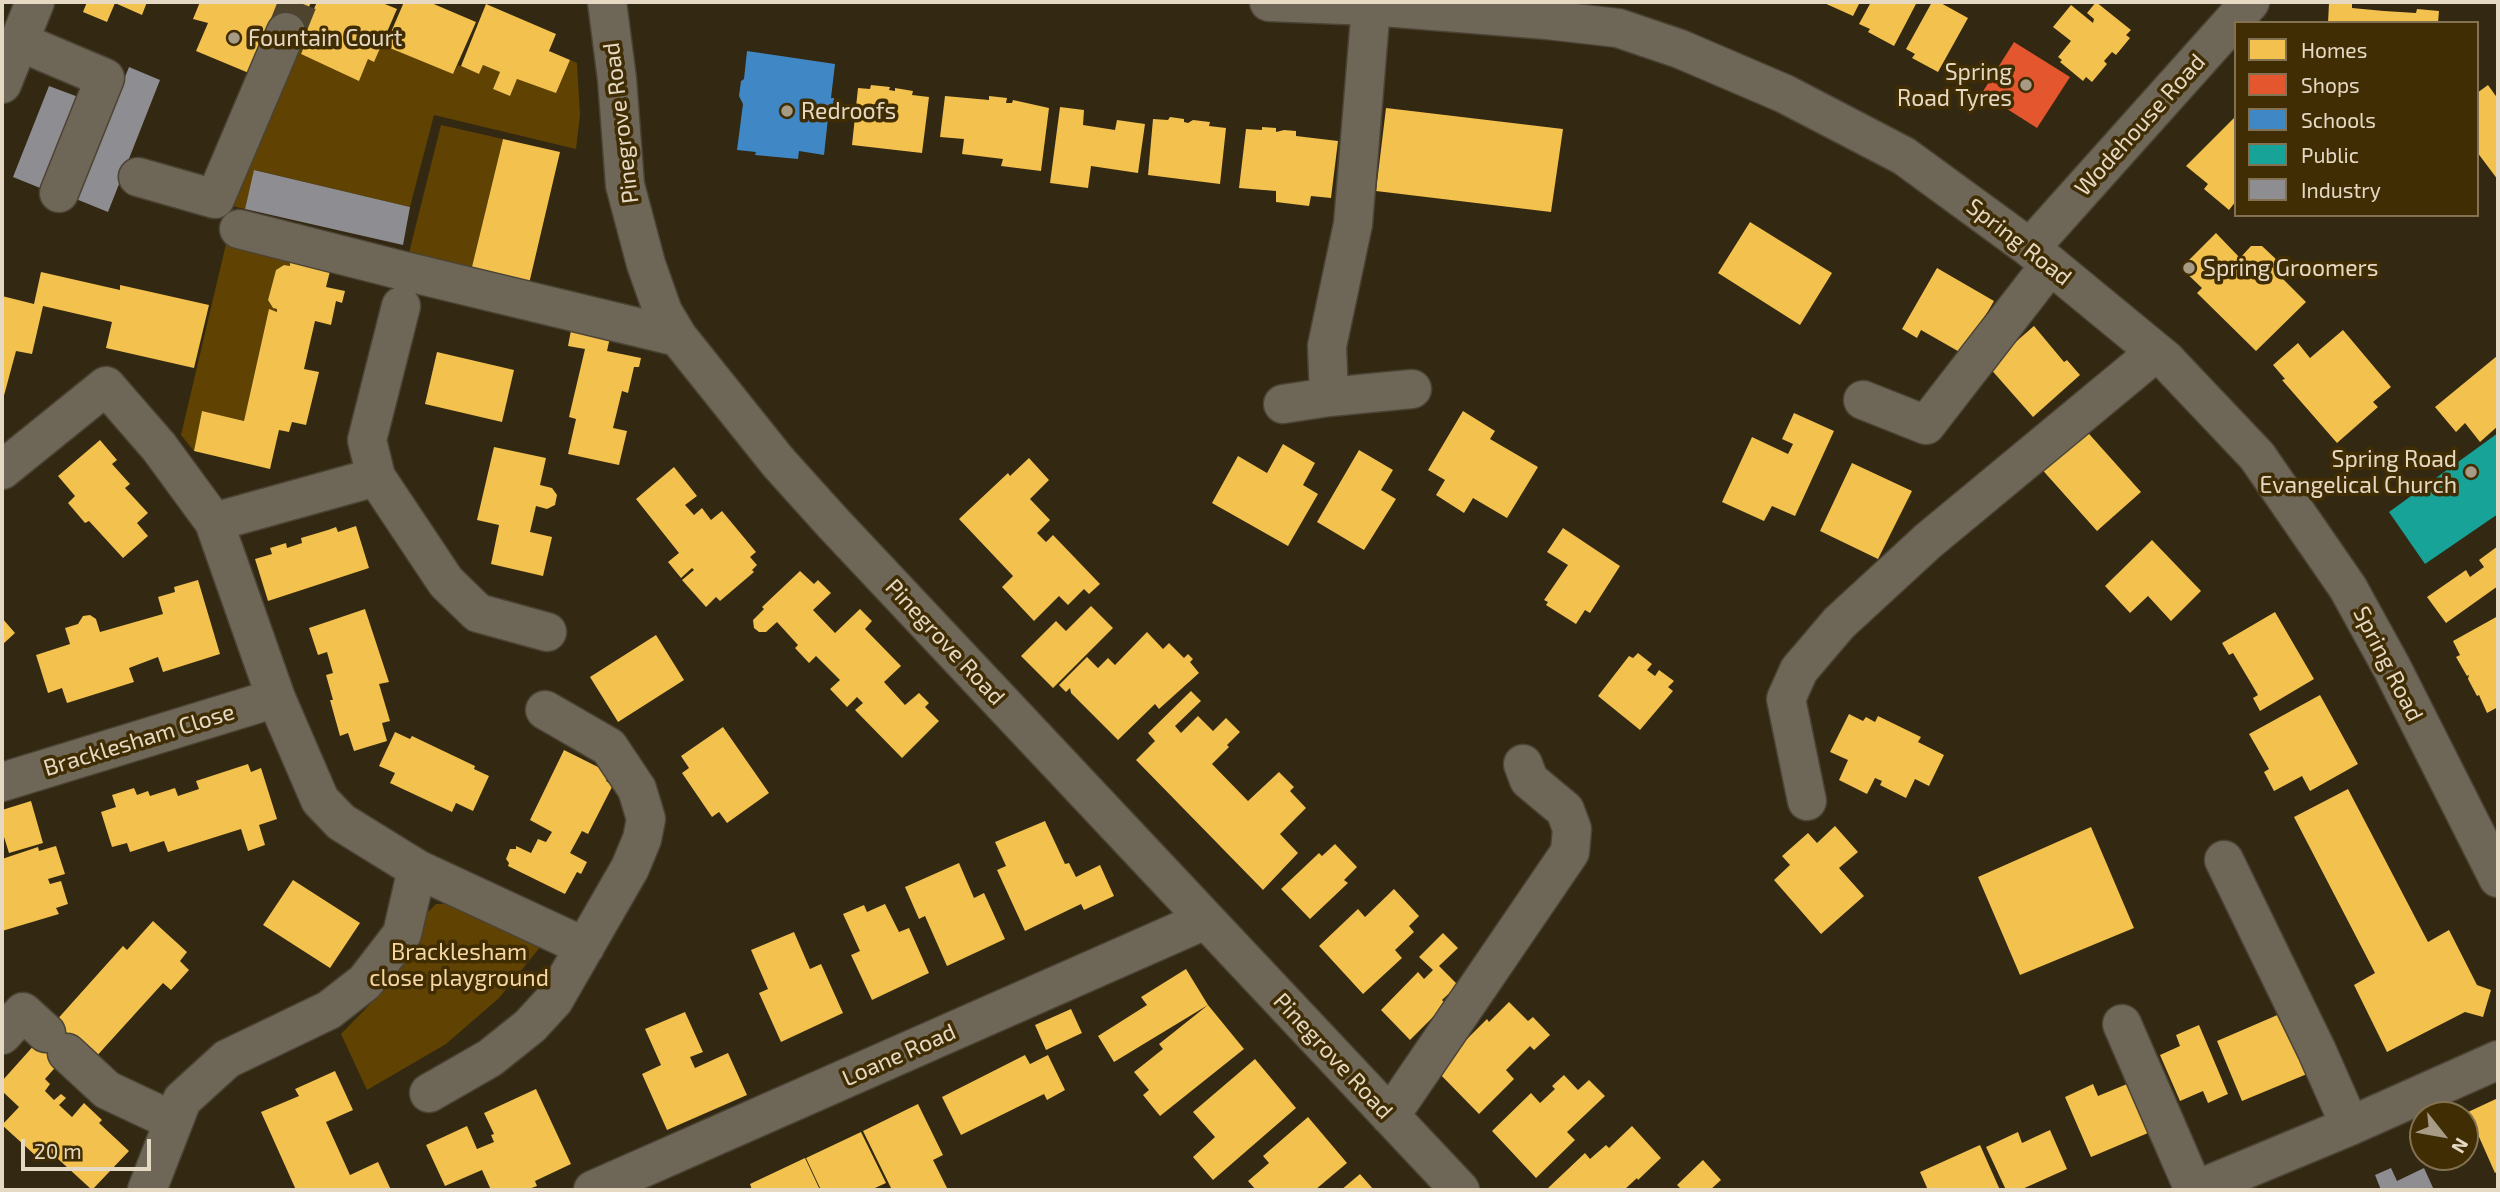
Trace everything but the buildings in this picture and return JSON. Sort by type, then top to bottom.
[{"type":"street","points":[[2,84],[36,2]]},
{"type":"street","name":"Pinegrove Road","points":[[607,2],[625,185],[655,294],[678,337],[778,462],[833,523],[1460,1190]]},
{"type":"street","name":"Spring Road","points":[[1269,2],[1371,6],[1618,28],[1680,49],[1784,94],[1904,156],[2040,257],[2156,352],[2257,456],[2348,588],[2392,668],[2498,878]]},
{"type":"street","name":"Wodehouse Road","points":[[2234,21],[2250,2]]},
{"type":"street","points":[[1329,397],[1327,346],[1353,224],[1371,6]]},
{"type":"street","name":"Wodehouse Road","points":[[1863,400],[1926,425],[2040,257],[2234,21]]},
{"type":"street","points":[[138,177],[215,199],[286,32]]},
{"type":"street","points":[[20,42],[105,78],[59,193]]},
{"type":"street","points":[[239,229],[678,337]]},
{"type":"street","points":[[401,306],[367,440],[376,477],[446,582],[478,613],[547,632]]},
{"type":"street","points":[[1807,800],[1786,699],[1799,670],[1839,623],[1928,541],[2156,352]]},
{"type":"street","points":[[2,470],[106,386],[159,447],[214,522],[276,698],[320,800],[341,822],[417,869],[585,947]]},
{"type":"street","points":[[1283,404],[1412,389]]},
{"type":"street","points":[[214,522],[376,477]]},
{"type":"street","name":"Bracklesham Close","points":[[2,782],[276,698]]},
{"type":"street","points":[[429,1093],[490,1058],[530,1026],[554,1000],[630,868],[642,839],[646,819],[637,789],[609,747],[545,710]]},
{"type":"street","points":[[1390,1116],[1570,852],[1572,829],[1565,810],[1529,780],[1523,764]]},
{"type":"street","points":[[2224,860],[2317,1051],[2350,1126]]},
{"type":"street","points":[[147,1190],[182,1100],[227,1059],[329,1010],[365,982],[402,934],[417,869]]},
{"type":"street","name":"Loane Road","points":[[593,1190],[1205,920]]},
{"type":"street","points":[[2,1035],[23,1012],[107,1090],[173,1121]]},
{"type":"street","points":[[2122,1024],[2195,1190],[2350,1126],[2498,1060]]},
{"type":"green space","points":[[300,31],[309,35],[301,54],[359,80],[368,59],[374,61],[381,44],[453,74],[458,65],[479,74],[483,65],[500,72],[493,89],[510,96],[517,79],[556,92],[570,60],[577,63],[580,115],[576,149],[434,115],[410,207],[255,170],[245,209],[223,204]]},
{"type":"green space","points":[[441,125],[503,139],[470,275],[407,261]]},
{"type":"green space","points":[[226,244],[292,258],[290,266],[284,265],[276,270],[268,300],[277,312],[269,310],[244,421],[202,411],[194,451],[181,435]]},
{"type":"green space","name":"Bracklesham close playground","points":[[436,904],[452,904],[541,946],[499,998],[446,1044],[367,1090],[341,1034],[379,995],[408,954],[421,919]]},
{"type":"tunnel","points":[[286,32],[298,2]]},
{"type":"place","name":"Fountain Court","points":[[234,38]]},
{"type":"place","name":"Spring Road Tyres","points":[[2026,85]]},
{"type":"place","name":"Redroofs","points":[[787,111]]},
{"type":"place","name":"Spring Groomers","points":[[2189,268]]},
{"type":"place","name":"Spring Road Evangelical Church","points":[[2471,472]]}]
